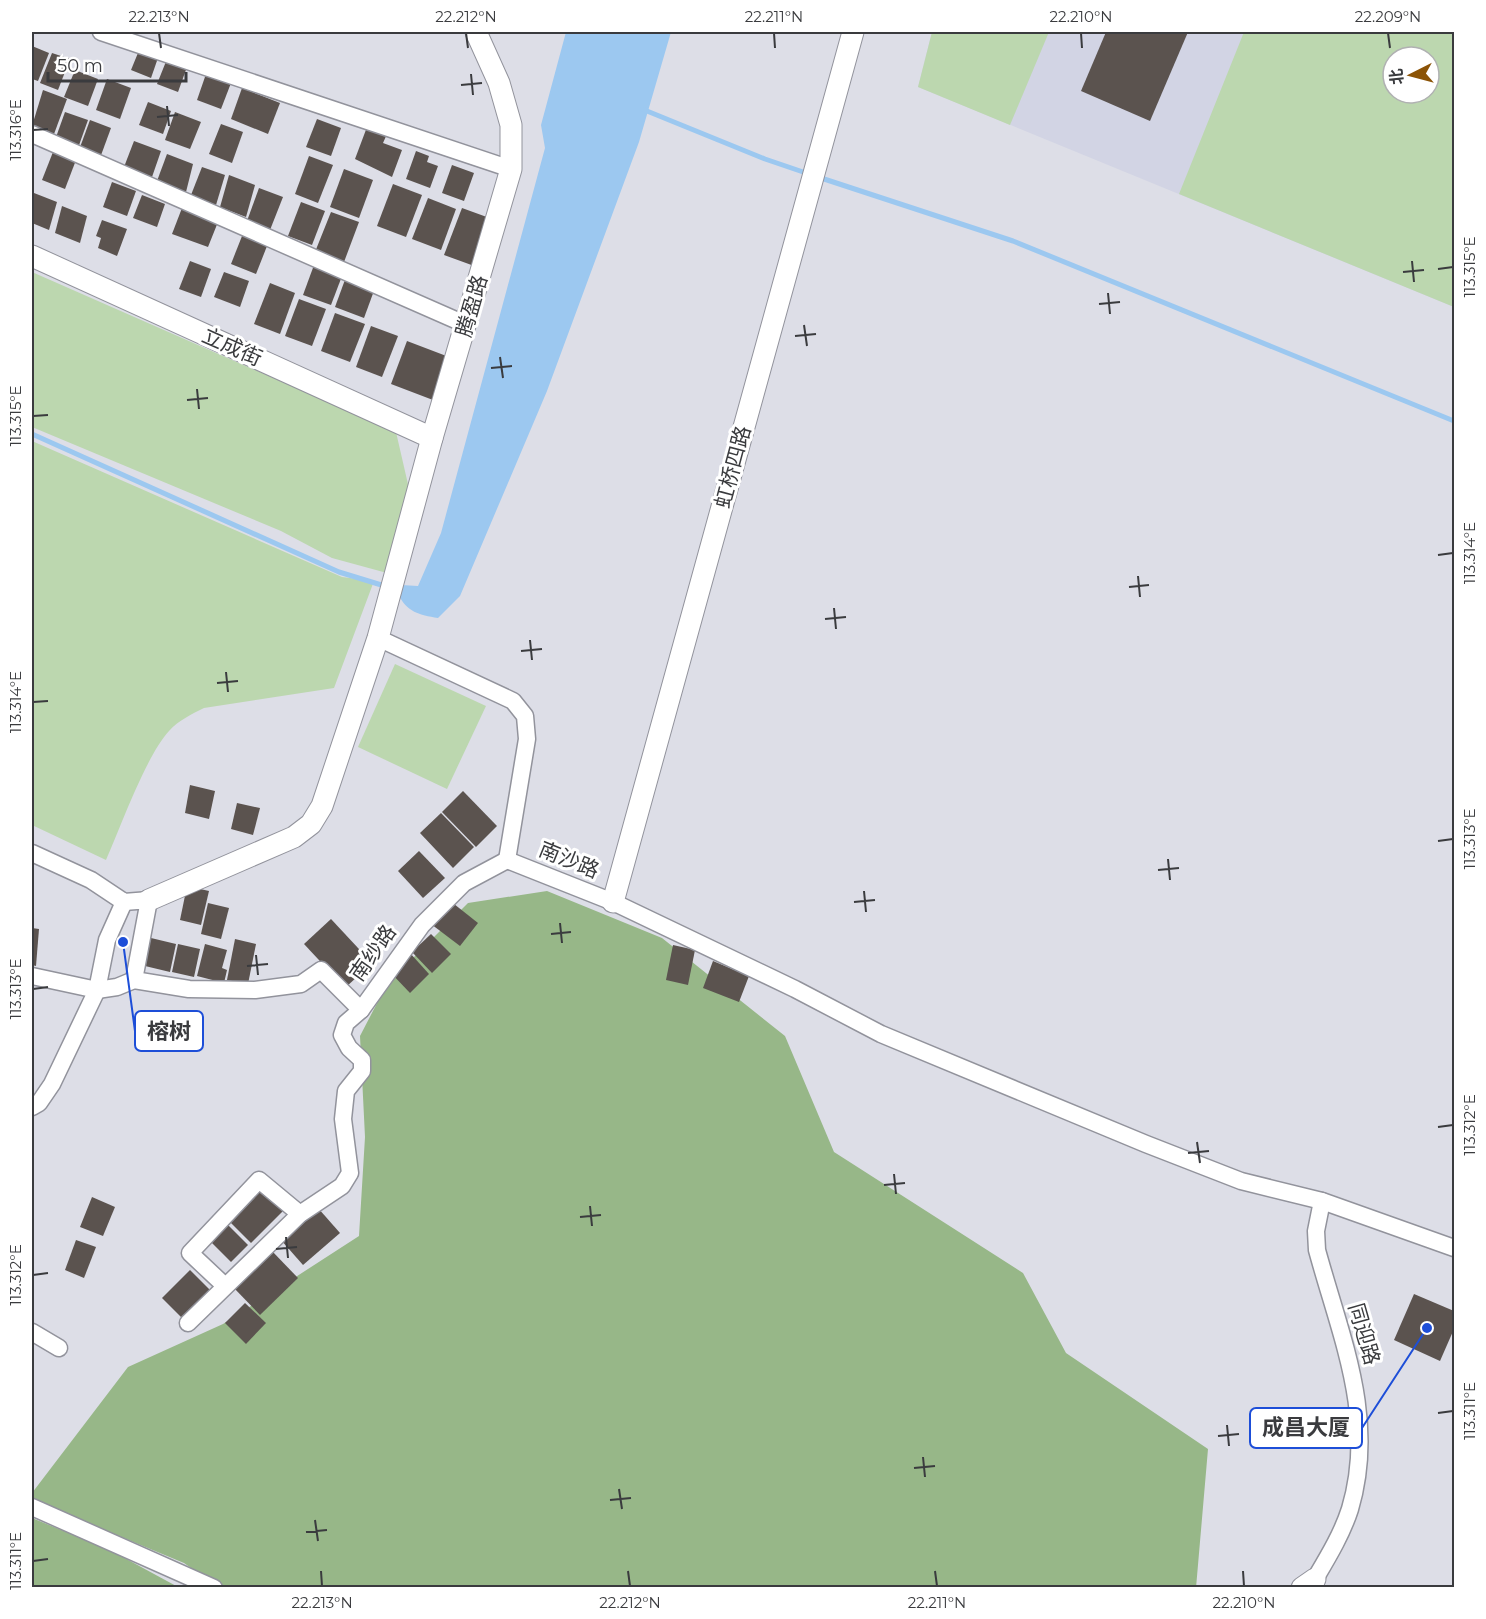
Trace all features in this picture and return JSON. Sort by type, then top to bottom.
[{"type":"street","points":[[101,32],[512,170]]},
{"type":"street","name":"腾盈路","points":[[149,900],[294,837],[311,824],[322,806],[378,638],[432,438],[512,170],[511,125],[499,83],[476,32]]},
{"type":"street","name":"虹桥四路","points":[[613,902],[853,32]]},
{"type":"street","points":[[32,134],[467,325]]},
{"type":"street","name":"立成街","points":[[32,256],[432,438]]},
{"type":"street","points":[[378,638],[513,701],[525,716],[527,739],[507,860]]},
{"type":"street","points":[[32,853],[90,880],[124,902],[149,900],[134,980]]},
{"type":"street","name":"南沙路","points":[[507,860],[613,902],[795,989],[881,1034],[958,1066],[1241,1181],[1322,1201],[1455,1248]]},
{"type":"street","name":"南纱路","points":[[97,990],[117,987],[134,980],[189,989],[255,990],[301,984],[321,970],[361,1010],[422,924],[464,883],[507,860]]},
{"type":"street","points":[[32,1107],[39,1103],[52,1084],[97,990],[107,939],[124,902]]},
{"type":"street","points":[[32,976],[97,990]]},
{"type":"street","points":[[188,1323],[224,1285],[300,1214],[342,1186],[350,1173],[343,1119],[346,1091],[362,1071],[362,1059],[349,1048],[342,1035],[346,1023],[361,1010]]},
{"type":"street","points":[[224,1285],[190,1253],[259,1180],[300,1214]]},
{"type":"street","name":"同迎路","points":[[1310,1585],[1335,1545],[1350,1510],[1361,1433],[1356,1391],[1347,1351],[1317,1250],[1316,1231],[1322,1201]]},
{"type":"street","points":[[32,1332],[59,1348]]},
{"type":"street","points":[[32,1507],[214,1587]]},
{"type":"shaded area","points":[[932,32],[1454,32],[1454,307],[918,87]]},
{"type":"green space","points":[[932,32],[1049,32],[1010,125],[918,87]]},
{"type":"green space","points":[[1244,32],[1454,32],[1454,307],[1179,194]]},
{"type":"green space","points":[[32,272],[396,432],[410,493],[387,573],[332,558],[281,531],[32,427]]},
{"type":"green space","points":[[32,441],[342,577],[374,581],[334,688],[204,708],[177,724],[160,742],[152,757],[134,792],[106,860],[32,825]]},
{"type":"green space","points":[[395,664],[486,706],[447,789],[358,747]]},
{"type":"green space","points":[[547,891],[662,938],[785,1036],[834,1152],[1023,1273],[1066,1353],[1208,1449],[1196,1588],[218,1587],[184,1563],[32,1500],[32,1493],[128,1367],[223,1324],[359,1236],[365,1137],[360,1036],[387,984],[468,903]]},
{"type":"green space","points":[[32,1518],[108,1549],[178,1587],[32,1587]]},
{"type":"water","points":[[566,32],[671,32],[639,142],[547,391],[460,596],[438,618],[425,616],[405,605],[398,594],[401,585],[418,586],[441,533],[545,148],[541,125]]},
{"type":"building","points":[[1106,32],[1188,32],[1150,121],[1081,91]]},
{"type":"building","points":[[32,46],[49,53],[38,81],[32,79]]},
{"type":"building","points":[[140,48],[159,55],[151,78],[131,70]]},
{"type":"building","points":[[52,53],[70,59],[58,90],[40,83]]},
{"type":"building","points":[[167,59],[187,67],[178,92],[157,84]]},
{"type":"building","points":[[75,70],[98,79],[88,106],[64,97]]},
{"type":"building","points":[[206,74],[231,83],[221,109],[197,100]]},
{"type":"building","points":[[107,79],[131,88],[120,119],[96,110]]},
{"type":"building","points":[[242,88],[280,103],[268,134],[231,119]]},
{"type":"building","points":[[43,90],[67,99],[54,134],[32,126]]},
{"type":"building","points":[[148,102],[171,111],[163,134],[139,125]]},
{"type":"building","points":[[65,112],[88,120],[78,148],[55,140]]},
{"type":"building","points":[[175,112],[201,122],[190,149],[165,140]]},
{"type":"building","points":[[317,119],[341,128],[331,156],[306,147]]},
{"type":"building","points":[[90,120],[111,128],[100,158],[79,150]]},
{"type":"building","points":[[221,124],[243,132],[232,163],[209,154]]},
{"type":"building","points":[[367,127],[387,134],[383,143],[402,150],[392,177],[355,159]]},
{"type":"building","points":[[134,141],[161,151],[152,177],[124,167]]},
{"type":"building","points":[[416,151],[429,156],[427,162],[438,166],[430,188],[406,179]]},
{"type":"building","points":[[53,152],[76,160],[65,189],[42,180]]},
{"type":"building","points":[[167,154],[193,164],[186,192],[157,181]]},
{"type":"building","points":[[309,156],[333,165],[318,203],[295,194]]},
{"type":"building","points":[[452,165],[474,173],[464,201],[442,193]]},
{"type":"building","points":[[202,167],[225,175],[216,205],[191,195]]},
{"type":"building","points":[[344,169],[373,180],[359,218],[330,207]]},
{"type":"building","points":[[229,175],[255,185],[246,217],[220,207]]},
{"type":"building","points":[[112,182],[136,191],[127,216],[103,207]]},
{"type":"building","points":[[393,184],[422,195],[406,237],[377,226]]},
{"type":"building","points":[[259,188],[283,197],[270,230],[247,221]]},
{"type":"building","points":[[34,193],[57,202],[49,230],[32,223]]},
{"type":"building","points":[[142,195],[165,204],[157,227],[133,218]]},
{"type":"building","points":[[428,198],[456,209],[441,250],[412,239]]},
{"type":"building","points":[[301,202],[325,211],[312,245],[288,236]]},
{"type":"building","points":[[62,206],[87,216],[80,243],[55,233]]},
{"type":"building","points":[[182,208],[218,222],[208,247],[172,234]]},
{"type":"building","points":[[462,208],[495,220],[477,267],[444,255]]},
{"type":"building","points":[[331,212],[359,222],[344,262],[315,252]]},
{"type":"building","points":[[102,220],[127,229],[117,256],[98,248],[101,238],[96,236]]},
{"type":"building","points":[[244,231],[269,241],[256,274],[231,264]]},
{"type":"building","points":[[190,261],[211,269],[201,297],[179,289]]},
{"type":"building","points":[[314,265],[342,276],[331,305],[303,295]]},
{"type":"building","points":[[224,272],[249,281],[240,307],[214,297]]},
{"type":"building","points":[[346,277],[375,288],[364,318],[335,307]]},
{"type":"building","points":[[270,283],[295,293],[280,334],[254,324]]},
{"type":"building","points":[[299,299],[326,309],[312,346],[285,336]]},
{"type":"building","points":[[335,313],[365,324],[350,362],[321,351]]},
{"type":"building","points":[[371,326],[398,336],[382,377],[356,367]]},
{"type":"building","points":[[407,341],[449,357],[433,400],[391,384]]},
{"type":"building","points":[[190,785],[215,791],[209,819],[185,813]]},
{"type":"building","points":[[463,791],[497,826],[476,847],[442,812]]},
{"type":"building","points":[[237,803],[260,808],[253,835],[231,829]]},
{"type":"building","points":[[441,813],[474,847],[453,868],[420,833]]},
{"type":"building","points":[[419,851],[445,878],[423,898],[398,871]]},
{"type":"building","points":[[187,886],[209,891],[201,925],[180,920]]},
{"type":"building","points":[[449,900],[478,923],[460,946],[431,924]]},
{"type":"building","points":[[208,903],[229,908],[221,939],[201,934]]},
{"type":"building","points":[[331,919],[372,963],[345,988],[304,944]]},
{"type":"building","points":[[32,928],[39,929],[36,966],[32,965]]},
{"type":"building","points":[[431,934],[451,954],[432,973],[412,952]]},
{"type":"building","points":[[151,938],[176,944],[170,972],[145,966]]},
{"type":"building","points":[[235,939],[256,944],[248,984],[227,980]]},
{"type":"building","points":[[178,944],[200,949],[194,977],[172,972]]},
{"type":"building","points":[[205,944],[227,950],[222,968],[227,970],[224,983],[197,976]]},
{"type":"building","points":[[673,945],[695,950],[688,985],[666,980]]},
{"type":"building","points":[[410,953],[429,974],[410,993],[390,972]]},
{"type":"building","points":[[713,961],[749,976],[739,1002],[703,988]]},
{"type":"building","points":[[262,1187],[285,1209],[251,1243],[229,1221]]},
{"type":"building","points":[[92,1197],[115,1207],[103,1236],[80,1227]]},
{"type":"building","points":[[318,1208],[340,1233],[303,1265],[281,1240]]},
{"type":"building","points":[[227,1224],[248,1245],[231,1262],[210,1241]]},
{"type":"building","points":[[76,1240],[96,1247],[84,1278],[65,1270]]},
{"type":"building","points":[[271,1250],[298,1278],[260,1315],[233,1287]]},
{"type":"building","points":[[190,1270],[212,1292],[185,1321],[162,1298]]},
{"type":"building","points":[[1414,1294],[1454,1311],[1454,1329],[1440,1361],[1394,1340]]},
{"type":"building","points":[[245,1303],[266,1323],[246,1344],[225,1323]]},
{"type":"waterway","points":[[642,109],[765,159],[809,174]]},
{"type":"waterway","points":[[818,177],[1013,241],[1454,421]]},
{"type":"waterway","points":[[32,434],[339,572],[388,587]]},
{"type":"place","name":"榕树","points":[[123,942]]},
{"type":"place","name":"成昌大厦","points":[[1427,1328]]}]
